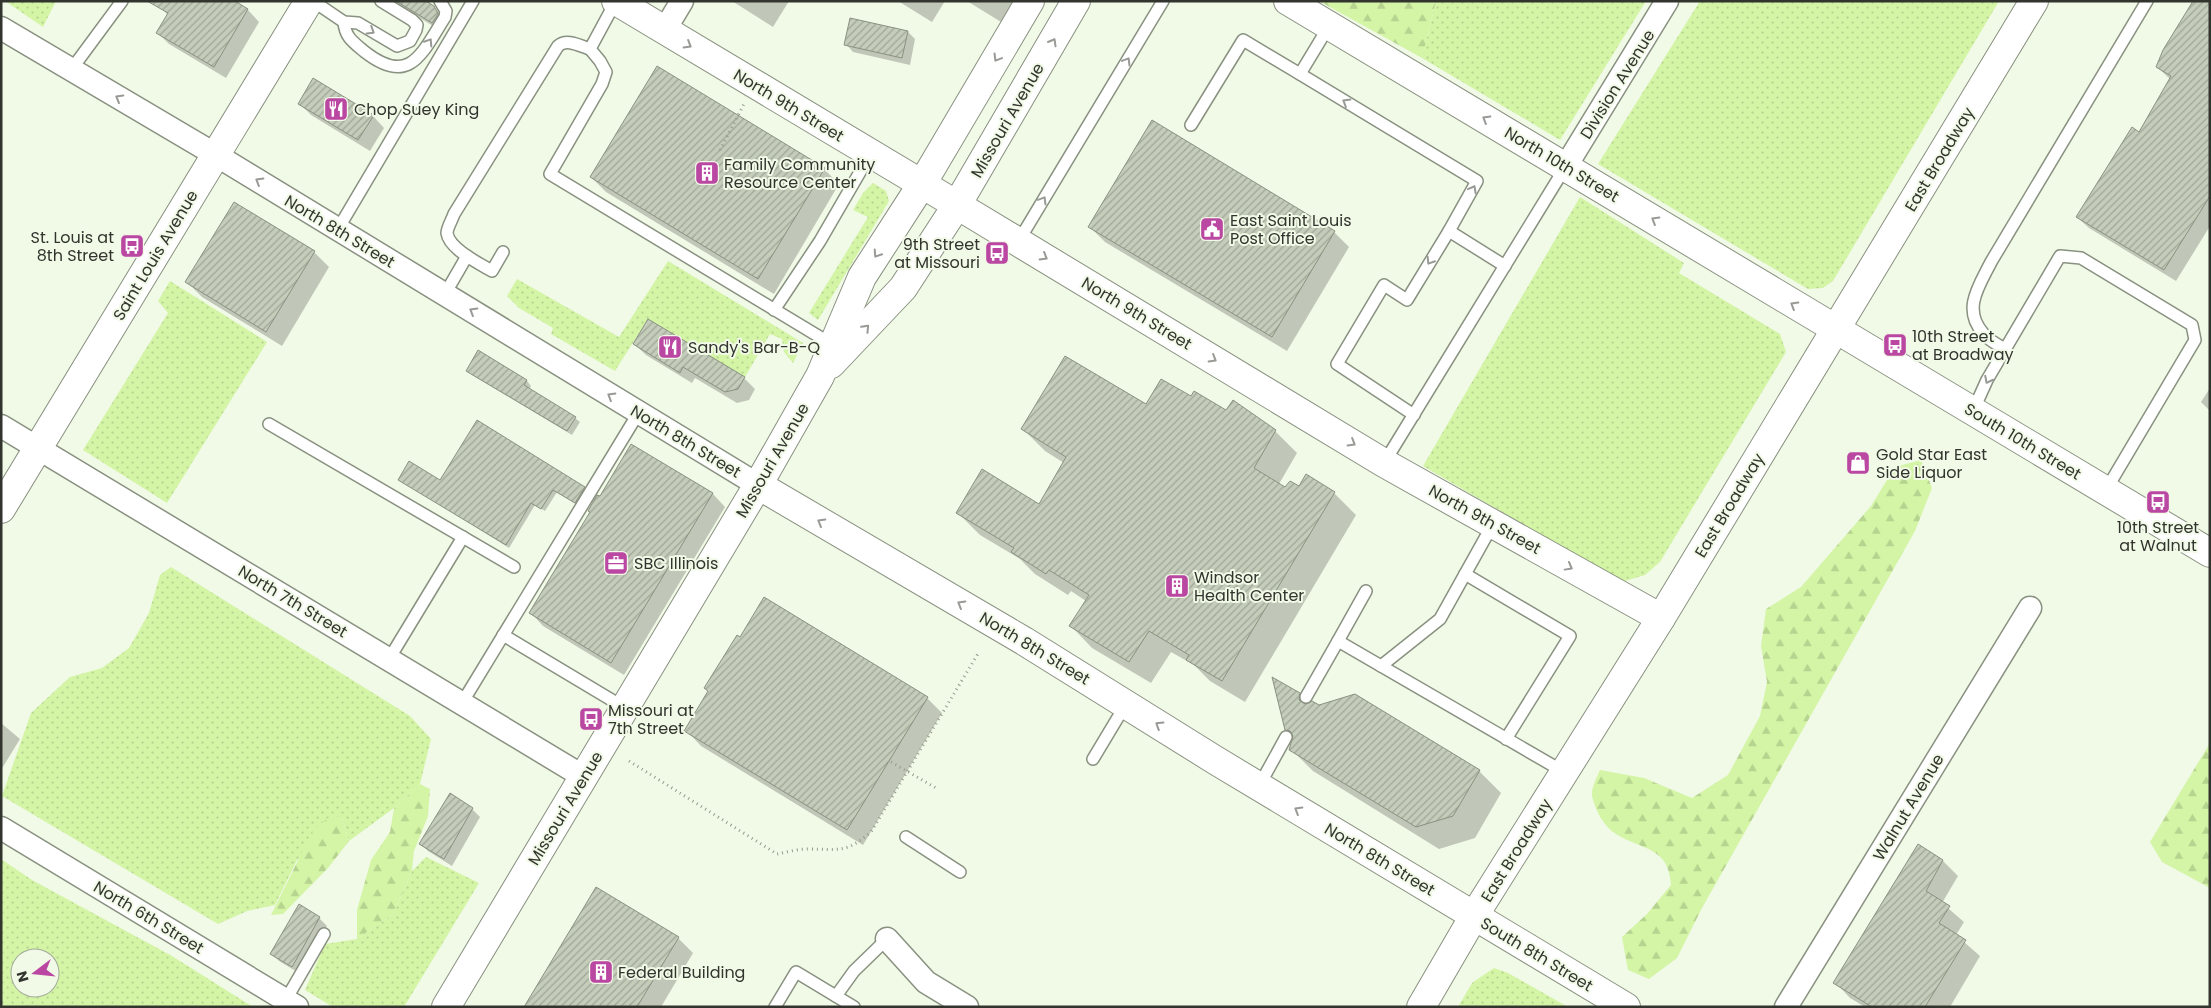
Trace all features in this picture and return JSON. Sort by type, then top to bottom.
[{"type":"street","name":"Saint Louis Avenue","points":[[1,508],[309,1]]},
{"type":"street","name":"North 9th Street","points":[[616,1],[1384,463],[1661,618]]},
{"type":"street","points":[[664,31],[682,1]]},
{"type":"street","name":"Missouri Avenue","points":[[446,1007],[758,485],[820,376],[862,277],[922,184],[1030,1]]},
{"type":"street","name":"Missouri Avenue","points":[[820,376],[903,288],[957,205],[1076,1]]},
{"type":"street","name":"North 10th Street","points":[[1288,1],[1566,166],[1835,330]]},
{"type":"street","name":"Division Avenue","points":[[1566,166],[1667,1]]},
{"type":"street","name":"East Broadway","points":[[1421,1007],[1474,916],[1661,618],[2034,1]]},
{"type":"street","name":"North 8th Street","points":[[1,28],[216,155],[758,485],[1024,641],[1474,916]]},
{"type":"street","name":"South 10th Street","points":[[1835,330],[2210,552]]},
{"type":"street","name":"North 7th Street","points":[[1,426],[584,776]]},
{"type":"street","name":"Walnut Avenue","points":[[1786,1007],[2030,608]]},
{"type":"street","name":"North 6th Street","points":[[1,828],[289,1005]]},
{"type":"street","name":"South 8th Street","points":[[1474,916],[1626,1007]]},
{"type":"street","points":[[886,940],[926,982],[967,1007]]},
{"type":"lane","points":[[71,70],[122,1]]},
{"type":"lane","points":[[314,1],[344,22],[358,23],[397,46],[410,42],[416,30],[416,25],[412,20],[381,1]]},
{"type":"lane","points":[[344,22],[345,32],[350,40],[374,59],[384,65],[402,67],[420,56],[445,17],[446,12],[440,1]]},
{"type":"lane","points":[[338,229],[473,1]]},
{"type":"lane","points":[[590,49],[616,1]]},
{"type":"lane","points":[[1018,242],[1163,1]]},
{"type":"lane","points":[[2005,349],[1983,334],[1974,317],[1973,300],[1990,262],[2147,1]]},
{"type":"lane","points":[[1300,74],[1330,26]]},
{"type":"lane","points":[[1191,125],[1243,40],[1477,181],[1449,232],[1407,300],[1384,285],[1337,364],[1414,415]]},
{"type":"lane","points":[[503,252],[492,272],[451,243],[447,233],[454,214],[558,46],[562,42],[568,42],[590,49],[606,72],[602,84],[550,174],[833,345]]},
{"type":"lane","points":[[774,310],[820,241],[871,153]]},
{"type":"lane","points":[[1384,463],[1566,166]]},
{"type":"lane","points":[[1449,232],[1505,266]]},
{"type":"lane","points":[[445,294],[467,256]]},
{"type":"lane","points":[[1973,411],[1987,380],[2060,256],[2081,258],[2192,325],[2195,340],[2106,490]]},
{"type":"lane","points":[[462,703],[639,412]]},
{"type":"lane","points":[[269,424],[514,567]]},
{"type":"lane","points":[[1381,666],[1440,619],[1493,524]]},
{"type":"lane","points":[[388,659],[462,537]]},
{"type":"lane","points":[[1465,574],[1570,636],[1506,739]]},
{"type":"lane","points":[[1306,697],[1366,591]]},
{"type":"lane","points":[[503,635],[625,708]]},
{"type":"lane","points":[[1338,641],[1564,772]]},
{"type":"lane","points":[[1094,759],[1126,704]]},
{"type":"lane","points":[[1259,786],[1286,737]]},
{"type":"lane","points":[[906,837],[960,872]]},
{"type":"lane","points":[[289,1005],[324,934]]},
{"type":"lane","points":[[836,996],[854,971],[886,940]]},
{"type":"lane","points":[[776,1007],[796,972],[854,1007]]},
{"type":"path","points":[[720,150],[746,102]]},
{"type":"path","points":[[629,762],[777,854],[808,849],[842,850],[857,844],[871,832],[979,652]]},
{"type":"path","points":[[891,762],[936,788]]},
{"type":"green space","points":[[5,1],[56,1],[43,27]]},
{"type":"green space","points":[[1319,1],[1436,1],[1422,58]]},
{"type":"green space","points":[[1436,1],[1646,1],[1560,140],[1422,58]]},
{"type":"green space","points":[[1700,1],[1999,1],[1833,281],[1823,288],[1808,289],[1598,164]]},
{"type":"green space","points":[[873,183],[886,191],[889,201],[818,320],[809,313],[868,217],[853,210],[863,193]]},
{"type":"green space","points":[[1580,197],[1684,263],[1679,273],[1780,334],[1786,352],[1660,562],[1645,575],[1622,582],[1423,466]]},
{"type":"green space","points":[[668,261],[803,343],[793,363],[784,352],[782,339],[770,334],[745,377],[648,319],[615,371],[551,334],[553,328],[519,308],[507,296],[517,279],[619,337]]},
{"type":"green space","points":[[170,281],[267,342],[167,503],[83,450],[168,313],[158,301]]},
{"type":"green space","points":[[1921,460],[1932,488],[1915,531],[1702,908],[1677,958],[1649,979],[1628,970],[1622,937],[1647,914],[1671,885],[1669,872],[1659,856],[1616,834],[1601,818],[1592,796],[1594,783],[1600,770],[1644,778],[1692,798],[1728,775],[1760,716],[1767,682],[1761,646],[1766,609],[1801,587],[1871,506],[1895,467]]},
{"type":"green space","points":[[171,567],[410,716],[431,739],[420,784],[394,808],[349,841],[342,818],[297,860],[275,905],[247,911],[218,924],[2,796],[31,713],[70,677],[102,668],[129,648],[149,613],[160,575]]},
{"type":"green space","points":[[2210,743],[2210,888],[2162,862],[2150,842]]},
{"type":"green space","points":[[420,784],[430,789],[428,816],[414,851],[412,871],[393,914],[357,939],[357,910],[371,860],[390,832],[394,808]]},
{"type":"green space","points":[[332,815],[342,818],[349,841],[328,868],[283,914],[271,915],[313,830]]},
{"type":"green space","points":[[426,857],[479,883],[404,1007],[333,1007],[305,990],[325,944],[357,939],[393,914],[412,871]]},
{"type":"green space","points":[[1,859],[32,880],[172,956],[253,1007],[1,1007]]},
{"type":"green space","points":[[1494,968],[1508,973],[1568,1007],[1458,1007],[1472,983]]},
{"type":"building","points":[[147,1],[235,1],[248,9],[214,67],[156,33],[168,13]]},
{"type":"building","points":[[396,1],[426,1],[434,6],[438,14],[432,23]]},
{"type":"building","points":[[2193,1],[2210,1],[2210,196],[2164,270],[2076,217],[2132,127],[2139,132],[2171,76],[2156,67],[2163,50]]},
{"type":"building","points":[[850,18],[908,31],[902,58],[844,45]]},
{"type":"building","name":"Family Community Resource Center","points":[[657,66],[825,168],[758,279],[590,177]]},
{"type":"building","name":"Chop Suey King","points":[[313,78],[374,115],[358,140],[298,104]]},
{"type":"building","name":"East Saint Louis Post Office","points":[[1152,120],[1335,231],[1272,337],[1088,227]]},
{"type":"building","points":[[234,202],[315,251],[266,332],[185,282]]},
{"type":"building","points":[[648,319],[745,377],[738,389],[725,392],[683,367],[680,373],[633,344]]},
{"type":"building","points":[[478,350],[527,380],[524,385],[576,417],[567,431],[466,371]]},
{"type":"building","name":"Windsor Health Center","points":[[1065,356],[1146,404],[1161,379],[1191,396],[1194,391],[1226,410],[1233,400],[1276,430],[1254,468],[1285,487],[1290,481],[1299,486],[1306,474],[1335,492],[1222,681],[1186,660],[1189,655],[1149,631],[1129,662],[1069,626],[1089,595],[1049,570],[1046,574],[1011,552],[1014,548],[956,513],[982,469],[1039,504],[1066,457],[1021,429]]},
{"type":"building","points":[[477,420],[585,487],[575,503],[553,490],[541,509],[531,503],[506,545],[398,480],[409,461],[440,480]]},
{"type":"building","name":"SBC Illinois","points":[[631,444],[713,493],[611,663],[529,613],[590,512],[588,511],[597,495],[600,496]]},
{"type":"building","points":[[764,597],[928,697],[847,830],[684,731],[708,691],[704,688],[737,635],[740,637]]},
{"type":"building","points":[[1272,677],[1300,693],[1299,700],[1306,704],[1312,701],[1319,705],[1355,694],[1480,770],[1453,816],[1416,827],[1289,750],[1293,736],[1290,731],[1285,730]]},
{"type":"building","points":[[450,793],[473,808],[444,859],[419,844]]},
{"type":"building","points":[[1918,844],[1943,860],[1926,891],[1950,906],[1939,923],[1966,940],[1925,1007],[1872,1007],[1833,983]]},
{"type":"building","name":"Federal Building","points":[[596,887],[679,937],[637,1007],[524,1007]]},
{"type":"building","points":[[299,904],[320,917],[292,967],[270,954]]},
{"type":"place","name":"Chop Suey King","points":[[336,109]]},
{"type":"place","name":"Family Community Resource Center","points":[[707,173]]},
{"type":"place","name":"East Saint Louis Post Office","points":[[1212,229]]},
{"type":"place","name":"St. Louis at 8th Street","points":[[132,246]]},
{"type":"place","name":"9th Street at Missouri","points":[[997,253]]},
{"type":"place","name":"10th Street at Broadway","points":[[1895,345]]},
{"type":"place","name":"Sandy's Bar-B-Q","points":[[670,347]]},
{"type":"place","name":"Gold Star East Side Liquor","points":[[1858,463]]},
{"type":"place","name":"10th Street at Walnut","points":[[2158,502]]},
{"type":"place","name":"SBC Illinois","points":[[616,563]]},
{"type":"place","name":"Windsor Health Center","points":[[1177,586]]},
{"type":"place","name":"Missouri at 7th Street","points":[[591,719]]},
{"type":"place","name":"Federal Building","points":[[601,972]]}]
